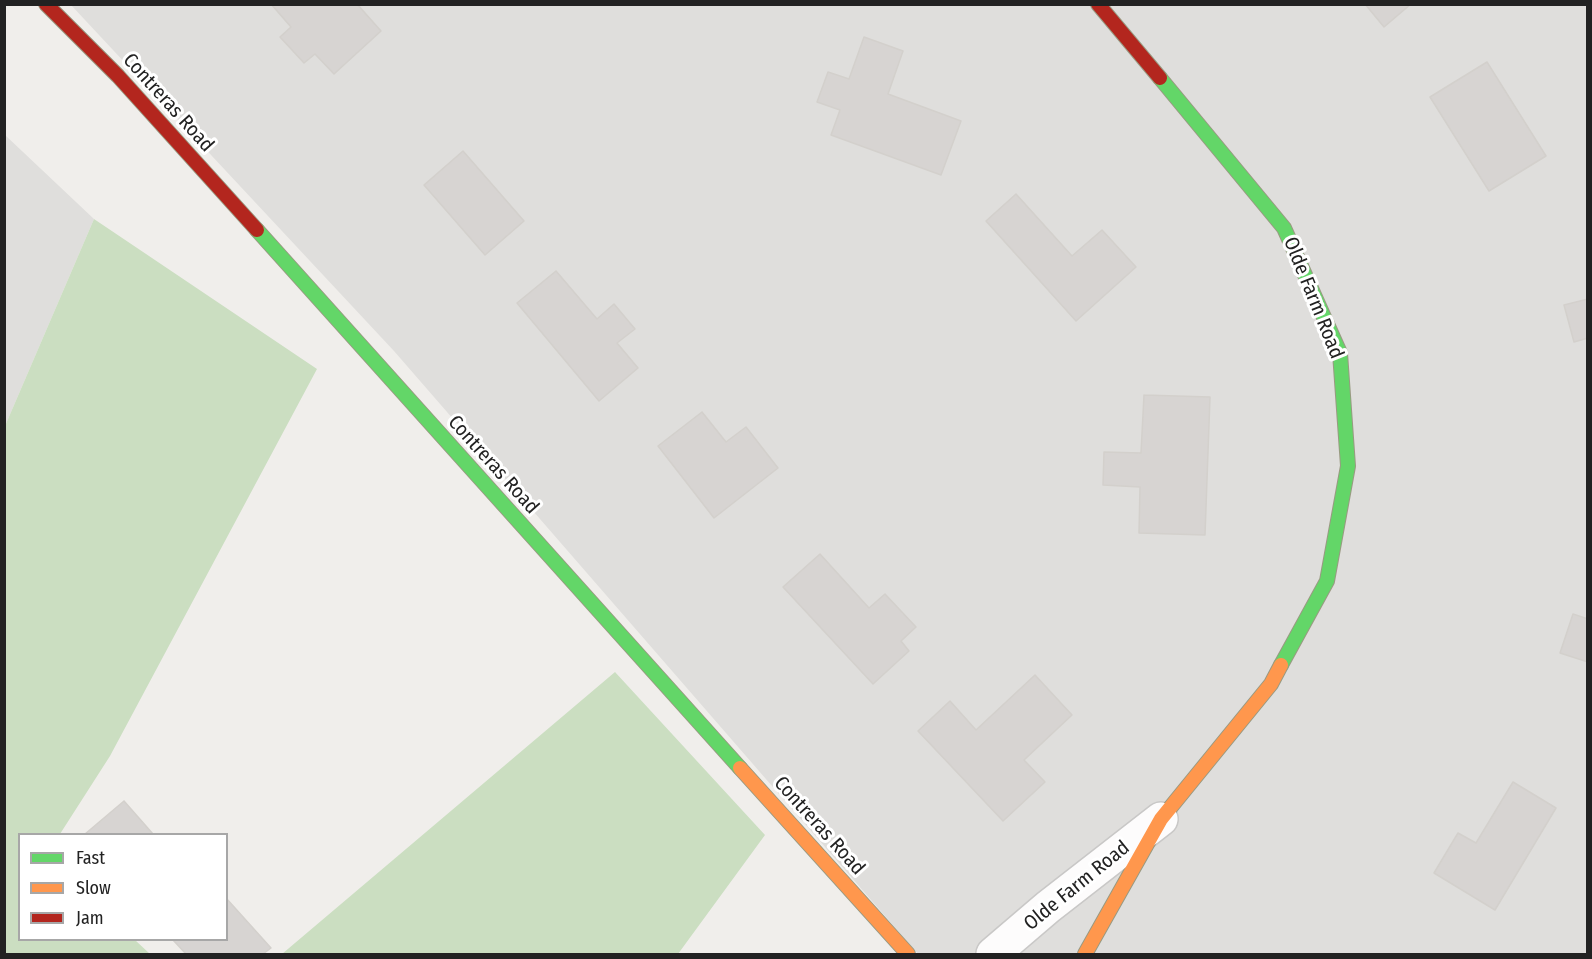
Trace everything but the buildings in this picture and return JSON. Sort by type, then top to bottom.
[{"type":"street","name":"Contreras Road","points":[[46,4],[118,76],[909,954]]},
{"type":"street","name":"Olde Farm Road","points":[[1085,954],[1161,819],[1271,684],[1327,581],[1348,466],[1340,353],[1284,228],[1107,7]]},
{"type":"street","name":"Olde Farm Road","points":[[993,954],[1048,907],[1161,819]]},
{"type":"shaded area","points":[[71,5],[1587,5],[1587,954],[918,954],[394,351]]},
{"type":"shaded area","points":[[5,135],[94,219],[5,426]]},
{"type":"green space","points":[[94,219],[317,369],[110,756],[61,833],[18,833],[18,941],[136,941],[150,954],[5,954],[5,426]]},
{"type":"green space","points":[[615,672],[765,835],[678,954],[282,954]]},
{"type":"traffic: fast","points":[[1160,78],[1284,228],[1340,353],[1348,466],[1327,581],[1281,665]]},
{"type":"traffic: fast","points":[[257,230],[740,768]]},
{"type":"traffic: slow","points":[[1085,954],[1161,819],[1271,684],[1281,665]]},
{"type":"traffic: slow","points":[[740,768],[908,954]]},
{"type":"traffic: jam","points":[[46,4],[118,76],[257,230]]},
{"type":"traffic: jam","points":[[1098,4],[1160,78]]}]
